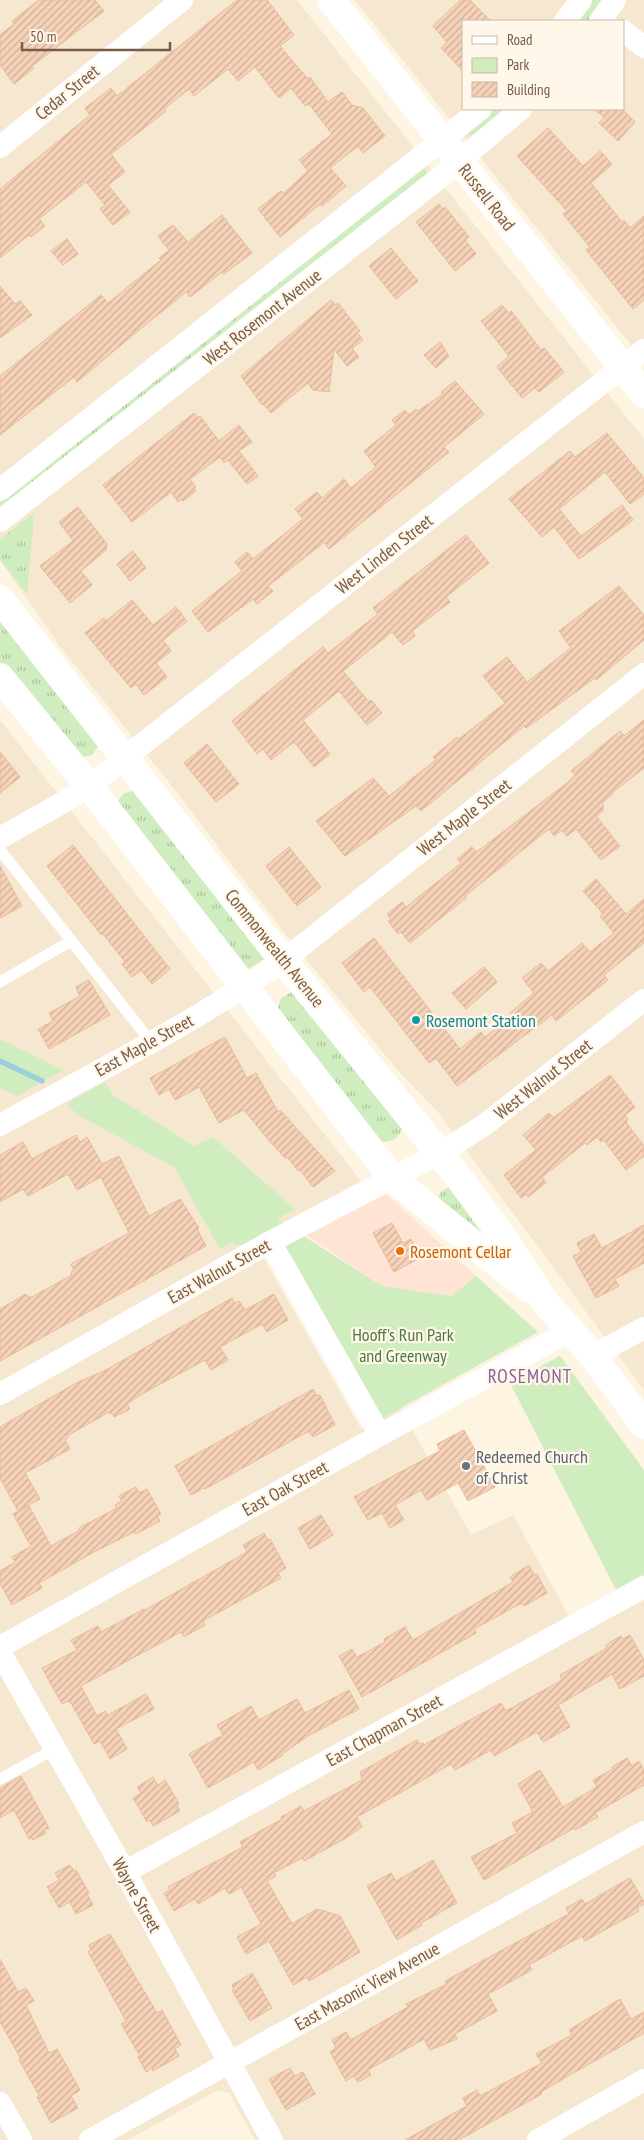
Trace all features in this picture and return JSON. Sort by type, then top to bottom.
[{"type":"street","name":"Cedar Street","points":[[0,147],[182,0]]},
{"type":"street","name":"Russell Road","points":[[331,0],[644,394]]},
{"type":"street","points":[[566,20],[581,0]]},
{"type":"street","points":[[624,32],[644,47]]},
{"type":"street","name":"West Rosemont Avenue","points":[[0,490],[480,110]]},
{"type":"street","name":"West Rosemont Avenue","points":[[0,521],[460,162],[521,110]]},
{"type":"street","name":"West Linden Street","points":[[0,838],[89,786],[644,350]]},
{"type":"street","name":"Commonwealth Avenue","points":[[0,599],[284,960],[440,1153],[509,1246],[544,1301],[593,1356],[644,1425]]},
{"type":"street","name":"West Maple Street","points":[[284,960],[644,674]]},
{"type":"street","name":"Commonwealth Avenue","points":[[0,677],[89,786],[393,1179],[544,1301]]},
{"type":"street","name":"East Maple Street","points":[[0,1125],[151,1042],[245,987],[284,960]]},
{"type":"street","name":"West Walnut Street","points":[[440,1153],[483,1126],[644,1000]]},
{"type":"street","name":"East Walnut Street","points":[[0,1394],[270,1242],[440,1153]]},
{"type":"street","points":[[270,1242],[380,1435]]},
{"type":"street","points":[[593,1356],[644,1328]]},
{"type":"street","name":"East Oak Street","points":[[0,1646],[570,1332]]},
{"type":"street","name":"East Chapman Street","points":[[124,1872],[644,1587]]},
{"type":"street","name":"Wayne Street","points":[[0,1652],[272,2140]]},
{"type":"street","name":"East Masonic View Avenue","points":[[90,2140],[644,1832]]},
{"type":"street","points":[[538,2140],[644,2080]]},
{"type":"street","points":[[0,2103],[20,2140]]},
{"type":"lane","points":[[0,850],[151,1042]]},
{"type":"lane","points":[[0,982],[71,941]]},
{"type":"lane","points":[[0,1779],[55,1749]]},
{"type":"shaded area","points":[[0,0],[297,0],[644,439],[644,1390],[438,1112],[401,1074],[286,935],[161,772],[62,649],[0,560]]},
{"type":"shaded area","points":[[355,0],[644,0],[644,361],[502,185]]},
{"type":"shaded area","points":[[0,720],[361,1181],[253,1239],[361,1429],[400,1408],[471,1535],[513,1515],[569,1616],[644,1575],[644,2140],[255,2140],[229,2093],[218,2090],[128,2140],[0,2140]]},
{"type":"shaded area","points":[[385,1193],[476,1276],[452,1296],[382,1286],[306,1235]]},
{"type":"green space","points":[[591,0],[607,0],[592,20],[576,20]]},
{"type":"green space","points":[[491,110],[510,110],[472,137],[468,133],[468,129]]},
{"type":"green space","points":[[424,168],[428,173],[0,513],[0,502]]},
{"type":"green space","points":[[34,513],[27,594],[0,560],[0,539]]},
{"type":"green space","points":[[0,611],[99,745],[92,755],[79,758],[0,664]]},
{"type":"green space","points":[[136,789],[269,956],[245,971],[117,802],[123,794]]},
{"type":"green space","points":[[292,992],[402,1128],[395,1139],[382,1142],[277,1011],[281,998]]},
{"type":"green space","points":[[0,1039],[64,1070],[17,1096],[0,1088]]},
{"type":"green space","name":"Hooff's Run Park and Greenway","points":[[105,1082],[113,1095],[194,1146],[213,1137],[295,1209],[277,1219],[382,1286],[452,1296],[476,1276],[538,1332],[383,1418],[290,1254],[231,1243],[220,1249],[174,1167],[78,1115],[66,1104]]},
{"type":"green space","points":[[449,1187],[454,1188],[485,1229],[482,1234],[437,1200],[441,1192]]},
{"type":"green space","points":[[560,1356],[644,1470],[644,1575],[616,1590],[510,1383]]},
{"type":"building","points":[[39,0],[95,0],[104,11],[32,66],[34,68],[14,84],[0,65],[0,35],[14,24],[12,21]]},
{"type":"building","points":[[237,0],[267,0],[294,35],[280,46],[308,79],[310,77],[328,102],[342,92],[352,105],[363,108],[385,136],[363,153],[358,146],[330,168],[346,186],[322,206],[320,204],[280,237],[258,209],[281,191],[284,193],[308,171],[299,160],[332,134],[309,104],[305,106],[291,88],[279,98],[255,67],[238,81],[228,69],[194,96],[189,89],[164,109],[166,111],[111,154],[125,172],[108,185],[130,212],[113,225],[100,209],[105,205],[86,182],[39,219],[45,226],[31,237],[29,235],[0,258],[0,189],[90,115],[85,108],[111,88],[117,96]]},
{"type":"building","points":[[460,0],[470,0],[490,20],[462,20],[462,70],[441,48],[447,42],[433,26]]},
{"type":"building","points":[[595,110],[623,110],[635,122],[618,141],[599,123],[604,117]]},
{"type":"building","points":[[548,128],[583,166],[600,151],[612,164],[591,183],[622,222],[624,220],[630,228],[644,216],[644,300],[633,309],[586,250],[590,247],[563,214],[567,211],[517,156]]},
{"type":"building","points":[[439,204],[443,209],[445,207],[469,237],[465,240],[476,254],[455,271],[416,222]]},
{"type":"building","points":[[222,215],[252,253],[224,274],[222,272],[190,297],[186,292],[77,382],[74,377],[0,435],[0,376],[101,295],[108,303],[161,260],[159,258],[169,250],[158,236],[173,225],[188,242]]},
{"type":"building","points":[[67,239],[78,254],[63,265],[51,251]]},
{"type":"building","points":[[391,248],[418,281],[396,299],[369,266]]},
{"type":"building","points":[[0,286],[15,304],[20,301],[32,315],[0,338]]},
{"type":"building","points":[[331,300],[336,305],[338,303],[360,331],[357,332],[363,340],[352,348],[359,357],[347,366],[334,349],[329,392],[313,390],[308,383],[271,413],[262,405],[241,376]]},
{"type":"building","points":[[502,305],[509,313],[511,311],[541,350],[544,348],[564,372],[539,392],[535,388],[522,398],[497,367],[509,356],[481,321]]},
{"type":"building","points":[[440,342],[449,356],[436,368],[424,355]]},
{"type":"building","points":[[455,381],[484,414],[444,447],[449,452],[329,549],[324,542],[268,586],[273,591],[257,604],[253,599],[208,632],[192,611],[242,571],[235,562],[247,552],[253,559],[303,519],[295,509],[317,492],[322,498],[344,479],[351,488],[376,467],[364,451],[396,425],[392,420],[405,410],[409,415],[416,409],[418,411],[443,394],[441,392]]},
{"type":"building","points":[[194,413],[198,418],[200,416],[219,441],[239,425],[252,442],[239,451],[258,476],[247,484],[228,460],[224,463],[220,457],[190,479],[196,487],[194,488],[196,491],[183,501],[181,499],[178,502],[171,492],[132,522],[103,485]]},
{"type":"building","points":[[607,433],[644,478],[644,494],[630,504],[605,472],[559,509],[581,536],[622,505],[633,520],[579,559],[554,527],[542,537],[509,499],[570,451],[575,457]]},
{"type":"building","points":[[78,507],[107,544],[106,550],[81,571],[92,585],[70,603],[40,566],[73,541],[59,522]]},
{"type":"building","points":[[466,535],[489,563],[446,597],[450,602],[412,631],[415,636],[403,645],[392,632],[343,671],[369,702],[371,700],[382,713],[367,725],[339,691],[303,720],[330,754],[314,767],[294,742],[271,760],[263,749],[257,754],[232,721],[323,647],[328,653],[378,614],[373,608]]},
{"type":"building","points":[[133,551],[146,568],[130,581],[117,564]]},
{"type":"building","points":[[619,586],[644,615],[644,640],[596,680],[595,678],[526,728],[524,726],[421,811],[416,806],[345,856],[316,821],[373,778],[389,796],[436,760],[433,757],[457,737],[459,739],[505,703],[483,676],[507,657],[527,682],[571,648],[559,631]]},
{"type":"building","points":[[132,600],[153,625],[176,607],[187,621],[163,640],[171,651],[156,663],[167,677],[144,695],[136,684],[131,688],[85,633],[104,618],[106,621]]},
{"type":"building","points":[[644,720],[644,768],[603,802],[603,811],[596,816],[620,846],[601,860],[576,829],[567,836],[562,830],[554,836],[549,829],[410,943],[401,932],[398,934],[388,921],[391,919],[387,914],[402,902],[406,907],[461,863],[457,859],[472,847],[476,852],[482,848],[567,783],[575,775],[571,771],[620,731],[624,736]]},
{"type":"building","points":[[207,744],[239,784],[216,802],[184,763]]},
{"type":"building","points":[[0,752],[20,777],[0,793]]},
{"type":"building","points":[[73,845],[170,969],[152,984],[141,970],[132,977],[122,964],[125,962],[103,934],[101,935],[47,866]]},
{"type":"building","points":[[289,847],[321,887],[297,906],[266,866]]},
{"type":"building","points":[[0,866],[22,906],[0,918]]},
{"type":"building","points":[[596,879],[626,914],[644,899],[644,943],[604,975],[608,980],[556,1021],[552,1015],[457,1086],[436,1058],[429,1063],[370,987],[364,992],[342,963],[374,938],[460,1049],[481,1032],[485,1037],[512,1016],[510,1013],[534,993],[522,978],[541,963],[548,971],[582,943],[590,952],[614,933],[600,916],[603,914],[583,891]]},
{"type":"building","points":[[484,967],[497,982],[466,1009],[452,993]]},
{"type":"building","points":[[89,980],[110,1015],[49,1049],[38,1029],[53,1021],[49,1013],[80,996],[76,987]]},
{"type":"building","points":[[225,1037],[247,1078],[256,1073],[278,1112],[280,1110],[335,1171],[313,1187],[300,1170],[298,1171],[287,1157],[285,1158],[271,1143],[244,1110],[219,1123],[199,1087],[175,1100],[169,1089],[159,1095],[150,1078]]},
{"type":"building","points":[[610,1075],[635,1107],[625,1115],[628,1120],[626,1122],[644,1146],[644,1156],[626,1170],[604,1140],[601,1142],[597,1137],[587,1145],[585,1143],[542,1177],[546,1183],[528,1197],[526,1194],[521,1198],[504,1175],[536,1150],[523,1135],[549,1113],[553,1118]]},
{"type":"building","points":[[76,1135],[80,1142],[87,1137],[102,1164],[119,1156],[149,1216],[180,1199],[199,1228],[197,1229],[206,1246],[0,1361],[0,1309],[26,1294],[28,1297],[32,1297],[72,1275],[71,1272],[74,1270],[71,1264],[129,1233],[101,1177],[77,1190],[68,1174],[28,1196],[23,1189],[0,1202],[0,1155],[23,1142],[32,1159]]},
{"type":"building","name":"Rosemont Cellar","points":[[392,1223],[403,1243],[411,1239],[420,1258],[394,1272],[373,1233]]},
{"type":"building","points":[[644,1225],[644,1263],[615,1279],[619,1286],[596,1298],[573,1256],[581,1252],[577,1243],[594,1234],[602,1248]]},
{"type":"building","points":[[274,1294],[288,1320],[267,1332],[262,1324],[220,1347],[228,1360],[211,1370],[205,1360],[140,1395],[127,1404],[130,1409],[114,1417],[109,1412],[67,1436],[68,1438],[65,1440],[70,1449],[25,1473],[40,1499],[18,1511],[0,1478],[0,1427],[78,1382],[106,1370],[232,1298],[235,1303],[239,1301],[245,1310]]},
{"type":"building","points":[[313,1389],[317,1396],[320,1395],[335,1425],[313,1437],[310,1432],[307,1432],[191,1495],[175,1466]]},
{"type":"building","points":[[464,1430],[495,1487],[468,1501],[458,1483],[427,1500],[421,1490],[395,1505],[404,1520],[390,1528],[382,1513],[368,1520],[354,1497],[440,1451],[437,1444]]},
{"type":"building","points":[[136,1487],[139,1493],[147,1489],[161,1514],[157,1516],[160,1521],[136,1534],[134,1532],[92,1553],[39,1583],[42,1588],[12,1605],[0,1584],[0,1571],[15,1562],[12,1557],[31,1546],[13,1514],[29,1506],[51,1546],[80,1530],[79,1528],[117,1508],[115,1505],[122,1501],[119,1496]]},
{"type":"building","points":[[321,1515],[333,1535],[310,1549],[298,1528]]},
{"type":"building","points":[[264,1533],[268,1540],[270,1539],[286,1568],[278,1573],[281,1578],[203,1621],[205,1625],[184,1637],[181,1632],[81,1686],[97,1716],[105,1711],[108,1715],[146,1694],[154,1709],[116,1729],[127,1749],[110,1759],[100,1741],[94,1744],[71,1703],[68,1701],[62,1704],[42,1668],[77,1650],[71,1640],[98,1626],[101,1632],[145,1610],[247,1552],[243,1545]]},
{"type":"building","points":[[529,1565],[534,1575],[537,1574],[547,1593],[524,1606],[522,1603],[474,1629],[476,1633],[362,1697],[339,1656],[352,1649],[357,1657],[385,1642],[384,1639],[405,1627],[413,1640],[513,1582],[510,1577]]},
{"type":"building","points":[[630,1635],[644,1660],[644,1676],[620,1689],[612,1674],[558,1705],[570,1727],[543,1742],[537,1732],[494,1756],[491,1750],[455,1770],[451,1764],[357,1817],[362,1827],[346,1838],[304,1861],[302,1858],[274,1873],[276,1876],[267,1881],[292,1924],[317,1909],[340,1916],[360,1952],[309,1981],[307,1977],[293,1985],[269,1941],[246,1954],[237,1937],[261,1924],[241,1887],[229,1894],[225,1888],[198,1904],[195,1899],[174,1911],[164,1893],[170,1890],[168,1887],[243,1847],[240,1842],[282,1819],[281,1817],[301,1806],[304,1811],[362,1780],[360,1772],[417,1740],[420,1744],[423,1743],[424,1745],[501,1703],[506,1711],[562,1680],[560,1675],[607,1648],[606,1645],[612,1641],[621,1636],[623,1639]]},
{"type":"building","points":[[349,1690],[359,1709],[308,1736],[283,1755],[258,1770],[254,1762],[208,1788],[189,1754],[223,1735],[217,1725],[251,1706],[259,1720],[297,1699],[305,1713]]},
{"type":"building","points":[[627,1758],[632,1766],[639,1761],[644,1770],[644,1785],[595,1813],[598,1817],[575,1830],[574,1828],[484,1880],[471,1857],[517,1833],[512,1823],[533,1812],[518,1784],[540,1770],[563,1807],[597,1787],[593,1780],[613,1769],[612,1767]]},
{"type":"building","points":[[21,1776],[49,1828],[44,1830],[46,1833],[33,1840],[32,1838],[29,1839],[14,1810],[0,1818],[0,1788]]},
{"type":"building","points":[[153,1777],[158,1785],[165,1780],[179,1804],[177,1805],[180,1811],[153,1826],[150,1820],[147,1822],[133,1798],[141,1793],[137,1787]]},
{"type":"building","points":[[433,1860],[457,1903],[421,1923],[422,1925],[397,1940],[367,1886],[391,1873],[396,1881]]},
{"type":"building","points":[[70,1865],[74,1871],[76,1870],[89,1893],[87,1894],[93,1905],[76,1914],[70,1902],[59,1908],[47,1887],[59,1880],[55,1873]]},
{"type":"building","points":[[630,1878],[644,1902],[644,1904],[637,1908],[639,1911],[585,1941],[582,1936],[529,1965],[532,1970],[488,1994],[497,2011],[455,2034],[457,2039],[430,2050],[424,2039],[368,2070],[371,2075],[358,2082],[354,2076],[346,2081],[330,2052],[336,2048],[332,2040],[346,2032],[351,2040],[408,2007],[406,2004],[447,1984],[445,1981],[569,1914],[566,1908],[582,1899],[585,1904]]},
{"type":"building","points":[[110,1934],[157,2013],[162,2010],[181,2045],[175,2049],[179,2056],[153,2071],[152,2068],[146,2072],[138,2057],[140,2056],[121,2024],[126,2021],[88,1952],[91,1950],[89,1945]]},
{"type":"building","points":[[0,1959],[18,1992],[26,1988],[34,2001],[26,2005],[49,2053],[57,2049],[80,2090],[71,2096],[78,2108],[51,2123],[37,2097],[39,2095],[19,2060],[21,2059],[0,2022]]},
{"type":"building","points":[[252,1973],[272,2008],[250,2021],[232,1990],[234,1989],[232,1985]]},
{"type":"building","points":[[620,1999],[631,2019],[644,2012],[644,2033],[541,2092],[542,2094],[459,2140],[405,2140],[467,2106],[463,2098],[477,2090],[480,2096],[542,2063],[536,2054],[572,2035],[569,2030]]},
{"type":"building","points":[[290,2068],[295,2076],[303,2072],[315,2094],[286,2110],[269,2079]]},
{"type":"waterway","points":[[0,1061],[42,1081]]},
{"type":"place","name":"Rosemont Station","points":[[416,1020]]},
{"type":"place","name":"Rosemont Cellar","points":[[400,1251]]},
{"type":"place","name":"Redeemed Church of Christ","points":[[466,1466]]},
{"type":"district","name":"ROSEMONT","points":[[530,1376]]}]
